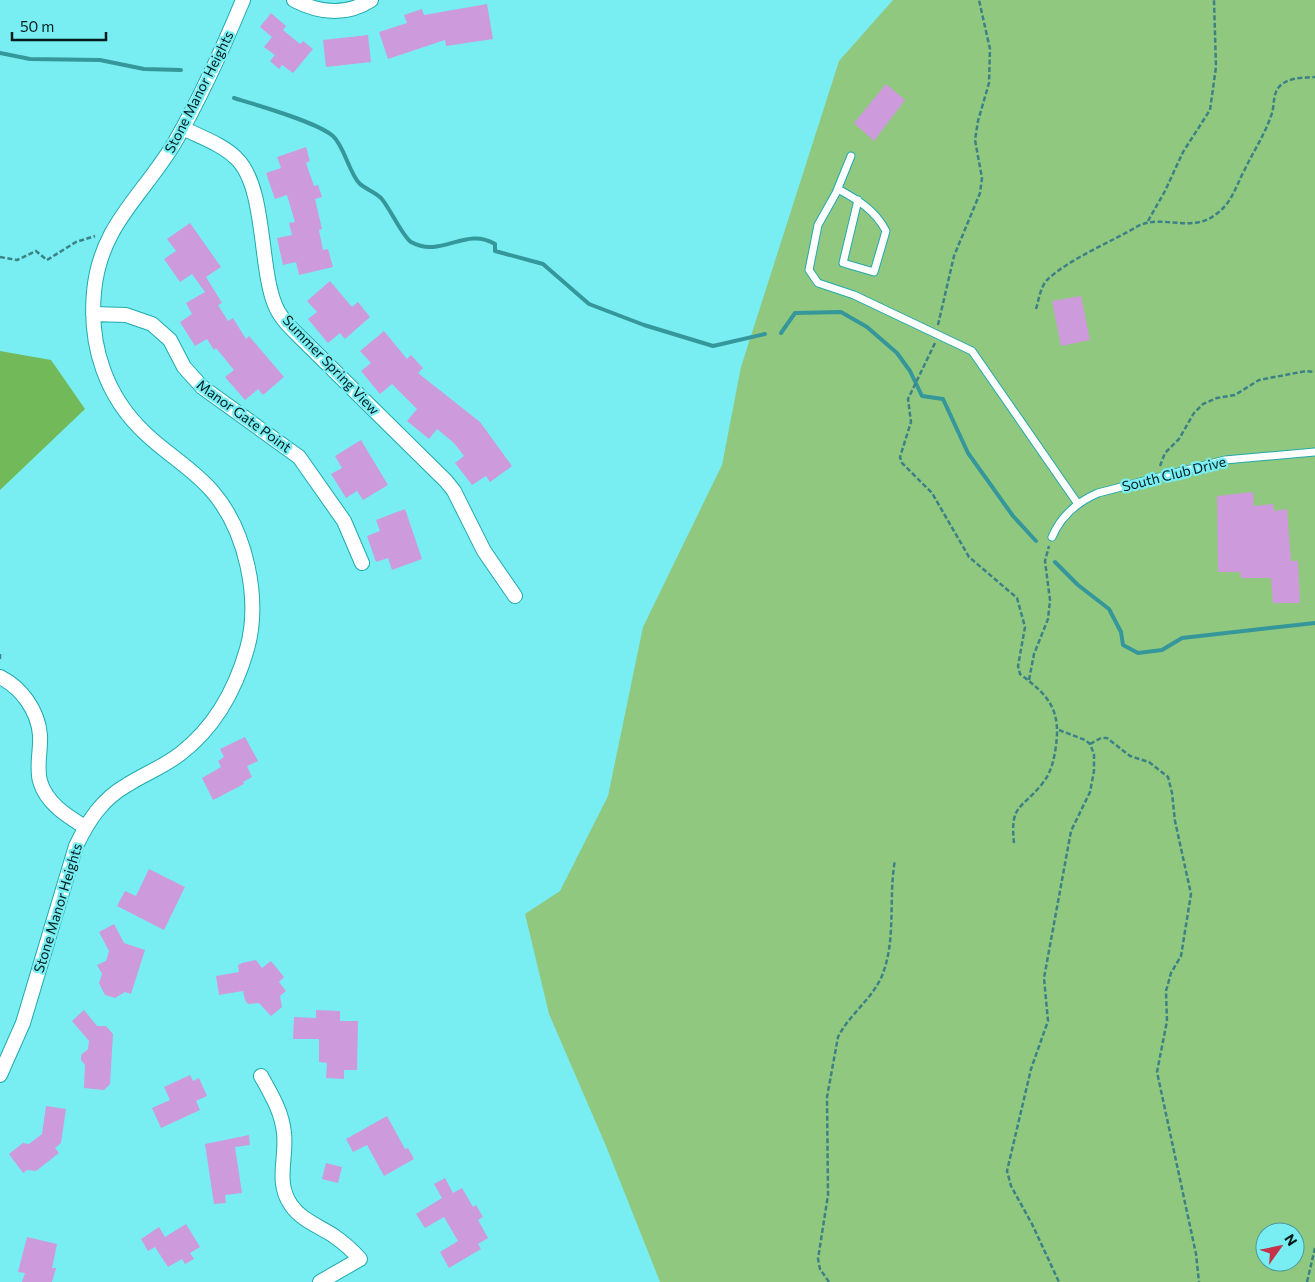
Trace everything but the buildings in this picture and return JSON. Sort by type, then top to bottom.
[{"type":"street","name":"Stone Manor Heights","points":[[0,1075],[23,1024],[76,846],[85,827],[99,807],[112,795],[178,756],[208,728],[223,706],[240,674],[248,646],[251,616],[249,575],[236,530],[224,506],[196,475],[148,436],[122,408],[103,372],[93,333],[93,314],[98,270],[113,228],[167,155],[220,54],[243,0]]},
{"type":"street","points":[[294,0],[320,10],[335,11],[350,10],[371,0]]},
{"type":"street","name":"Summer Spring View","points":[[182,128],[236,157],[249,175],[271,292],[282,317],[300,338],[446,481],[454,491],[484,551],[515,596]]},
{"type":"street","name":"Manor Gate Point","points":[[93,314],[126,314],[152,324],[170,340],[184,367],[202,388],[295,453],[309,468],[344,521],[362,563]]},
{"type":"street","points":[[0,678],[21,693],[31,706],[40,736],[38,769],[40,782],[47,796],[67,816],[85,827]]},
{"type":"street","points":[[261,1076],[276,1102],[282,1120],[285,1135],[282,1176],[284,1191],[298,1215],[333,1236],[360,1259],[320,1282]]},
{"type":"lane","points":[[851,156],[838,189],[818,225],[809,270],[818,283],[854,295],[972,351],[1078,504]]},
{"type":"lane","points":[[838,189],[858,200],[879,217],[886,231],[874,272],[843,263],[858,200]]},
{"type":"lane","name":"South Club Drive","points":[[1052,537],[1063,517],[1078,504],[1098,493],[1225,460],[1315,452]]},
{"type":"path","points":[[980,0],[990,49],[989,83],[978,121],[975,140],[982,178],[980,193],[954,256],[936,334],[936,343],[908,399],[911,422],[900,457],[902,463],[932,492],[969,557],[1016,598],[1025,627],[1018,666],[1020,674],[1045,695],[1056,715],[1059,730],[1052,768],[1042,784],[1017,810],[1012,823],[1014,843]]},
{"type":"path","points":[[1036,309],[1040,291],[1046,281],[1059,270],[1148,221],[1166,191],[1183,152],[1210,110],[1216,67],[1214,0]]},
{"type":"path","points":[[1148,221],[1200,224],[1215,216],[1228,205],[1264,135],[1279,87],[1289,79],[1315,77]]},
{"type":"path","points":[[0,257],[17,260],[36,251],[47,260],[76,242],[113,228]]},
{"type":"path","points":[[1145,480],[1161,465],[1165,453],[1179,439],[1194,413],[1203,404],[1217,398],[1235,395],[1258,380],[1306,371],[1315,372]]},
{"type":"path","points":[[1029,680],[1034,654],[1048,619],[1050,600],[1045,561],[1052,537]]},
{"type":"path","points":[[0,654],[0,661]]},
{"type":"path","points":[[1059,730],[1085,740],[1090,744],[1094,754],[1093,778],[1090,792],[1071,832],[1044,978],[1048,1010],[1047,1030],[1031,1069],[1020,1122],[1008,1164],[1010,1186],[1059,1282]]},
{"type":"path","points":[[1090,744],[1101,738],[1107,738],[1130,756],[1149,762],[1168,776],[1172,793],[1175,821],[1191,894],[1181,956],[1171,973],[1166,991],[1167,1021],[1157,1072],[1196,1254],[1199,1282]]},
{"type":"path","points":[[829,1282],[820,1270],[818,1259],[828,1194],[827,1096],[838,1037],[842,1029],[868,998],[880,978],[886,960],[890,945],[895,860]]},
{"type":"path","points":[[1307,1282],[1315,1248]]},
{"type":"green space","points":[[893,0],[1315,0],[1315,1282],[660,1282],[606,1146],[549,1014],[525,914],[560,891],[608,796],[643,627],[722,465],[741,367],[839,61]]},
{"type":"green space","points":[[0,351],[51,360],[85,409],[0,490]]},
{"type":"waterway","points":[[0,53],[30,59],[100,60],[144,69],[181,70]]},
{"type":"waterway","points":[[234,98],[301,120],[333,136],[337,140],[355,178],[361,185],[381,198],[407,239],[411,242],[433,247],[474,238],[484,239],[495,244],[495,251],[543,264],[589,304],[644,325],[713,346],[765,334]]},
{"type":"waterway","points":[[781,333],[795,313],[841,312],[867,327],[897,353],[910,371],[922,396],[943,399],[968,453],[1013,516],[1036,541]]},
{"type":"waterway","points":[[1055,562],[1078,585],[1109,609],[1121,632],[1123,645],[1138,653],[1162,650],[1182,638],[1315,623]]}]
